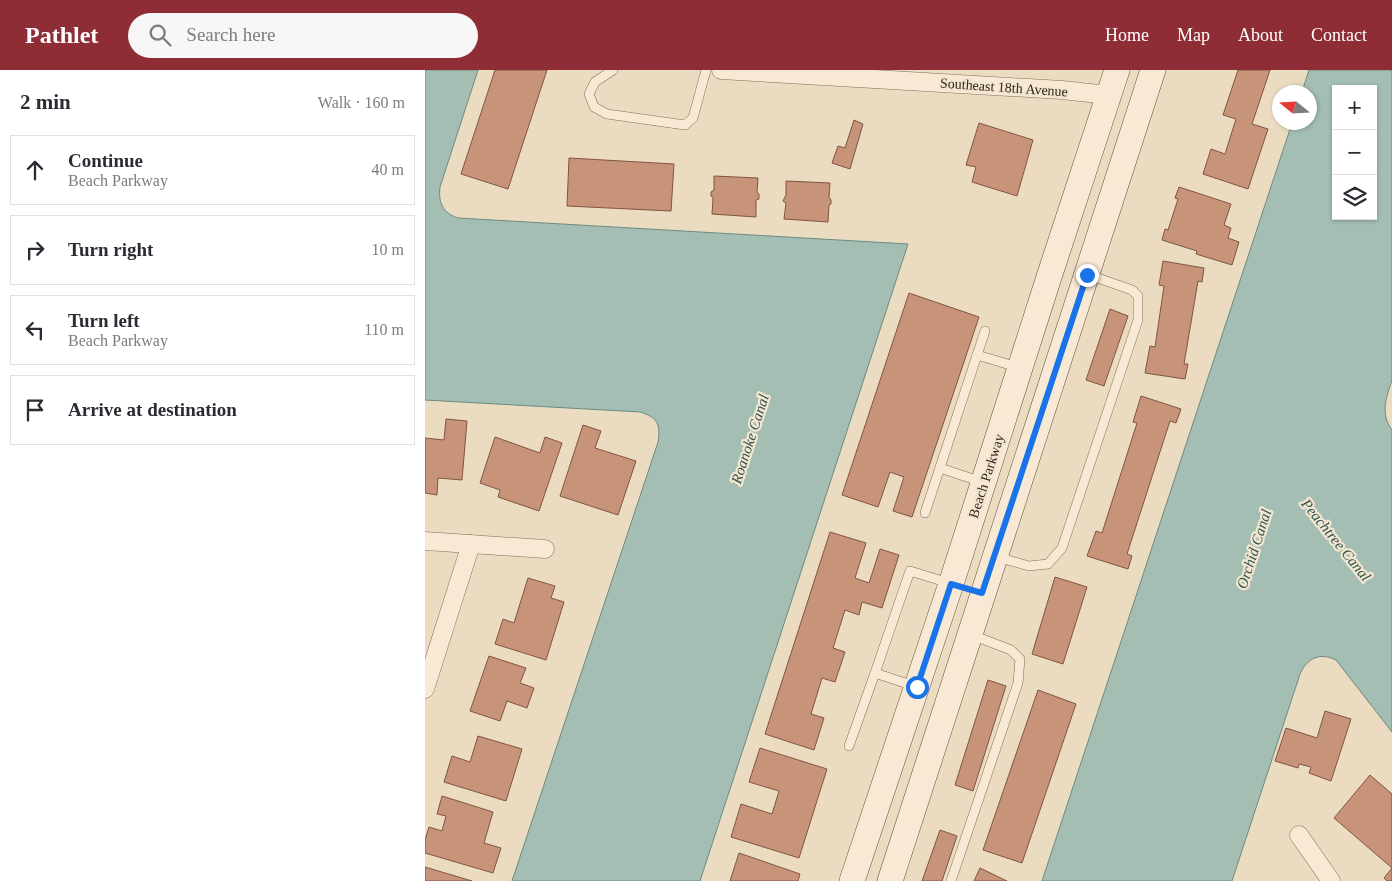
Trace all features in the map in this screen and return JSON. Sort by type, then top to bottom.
[{"type":"street","name":"Southeast 18th Avenue","points":[[721,70],[1062,90],[1108,96]]},
{"type":"street","name":"Beach Parkway","points":[[852,881],[951,584],[1117,70]]},
{"type":"street","points":[[890,881],[1153,70]]},
{"type":"street","points":[[1108,96],[1143,100]]},
{"type":"street","points":[[425,541],[545,548]]},
{"type":"street","points":[[425,689],[471,544]]},
{"type":"street","points":[[951,584],[982,593]]},
{"type":"street","points":[[1299,836],[1331,881]]},
{"type":"lane","points":[[613,70],[595,82],[589,94],[594,107],[607,114],[685,125],[693,118],[706,70]]},
{"type":"lane","points":[[995,556],[1029,566],[1048,564],[1062,548],[1138,320],[1138,296],[1132,290],[1087,275]]},
{"type":"lane","points":[[925,512],[985,330]]},
{"type":"lane","points":[[977,355],[1020,368]]},
{"type":"lane","points":[[940,468],[984,482]]},
{"type":"lane","points":[[849,746],[910,570],[951,584]]},
{"type":"lane","points":[[951,881],[1018,683],[1021,659],[1011,650],[969,634]]},
{"type":"lane","points":[[875,673],[917,687]]},
{"type":"water","name":"Roanoke Canal","points":[[425,70],[478,70],[440,187],[440,198],[443,207],[458,218],[908,244],[700,881],[512,881],[658,442],[659,430],[654,419],[640,412],[425,400]]},
{"type":"water","points":[[1309,70],[1392,70],[1392,380],[1386,400],[1385,412],[1388,424],[1392,430],[1392,732],[1336,660],[1319,657],[1310,660],[1300,674],[1232,881],[1042,881],[1290,130],[1317,130],[1317,85],[1304,85]]},
{"type":"building","points":[[495,70],[547,70],[508,189],[461,174]]},
{"type":"building","points":[[1238,70],[1270,70],[1252,124],[1268,129],[1248,189],[1203,174],[1211,149],[1225,154],[1236,119],[1223,115]]},
{"type":"building","points":[[854,120],[863,124],[850,169],[832,163],[838,146],[845,148]]},
{"type":"building","points":[[979,123],[1033,140],[1017,196],[972,182],[976,167],[966,165]]},
{"type":"building","points":[[569,158],[674,164],[671,211],[567,206]]},
{"type":"building","points":[[714,176],[758,178],[757,192],[759,199],[756,200],[756,217],[712,214],[713,198],[711,192],[714,190]]},
{"type":"building","points":[[786,181],[830,183],[829,197],[831,204],[829,205],[828,222],[784,219],[786,203],[783,201],[786,195]]},
{"type":"building","points":[[1179,187],[1231,204],[1224,225],[1231,228],[1228,238],[1239,242],[1232,265],[1196,254],[1197,251],[1162,240],[1165,229],[1168,230],[1178,199],[1175,198]]},
{"type":"building","points":[[1163,261],[1204,268],[1202,282],[1198,281],[1184,364],[1188,364],[1185,379],[1145,373],[1150,346],[1155,347],[1164,286],[1159,285]]},
{"type":"building","points":[[909,293],[979,317],[912,517],[893,511],[904,477],[890,472],[878,507],[842,495]]},
{"type":"building","points":[[1110,309],[1128,316],[1104,386],[1086,380]]},
{"type":"building","points":[[1141,396],[1181,409],[1176,423],[1170,421],[1127,554],[1132,556],[1128,569],[1087,556],[1096,531],[1102,533],[1137,423],[1133,422]]},
{"type":"building","points":[[446,419],[467,421],[462,480],[438,478],[437,495],[425,493],[425,438],[444,440]]},
{"type":"building","points":[[583,425],[601,431],[595,448],[636,461],[618,515],[560,496]]},
{"type":"building","points":[[495,437],[540,453],[545,437],[562,443],[539,511],[498,497],[500,490],[480,483]]},
{"type":"building","points":[[830,532],[866,543],[855,578],[869,583],[880,549],[899,555],[882,608],[862,602],[859,615],[845,610],[833,648],[845,652],[835,682],[822,678],[811,714],[824,718],[814,750],[765,734]]},
{"type":"building","points":[[1055,577],[1087,587],[1063,664],[1032,654]]},
{"type":"building","points":[[528,578],[555,586],[551,598],[564,602],[546,660],[495,644],[503,619],[514,623]]},
{"type":"building","points":[[489,656],[526,668],[520,683],[534,688],[527,708],[507,701],[500,721],[470,711]]},
{"type":"building","points":[[988,680],[1006,686],[973,791],[955,785]]},
{"type":"building","points":[[1038,690],[1076,704],[1022,863],[983,850]]},
{"type":"building","points":[[1325,711],[1351,719],[1331,781],[1309,773],[1311,767],[1299,764],[1298,768],[1275,761],[1286,728],[1317,738]]},
{"type":"building","points":[[478,736],[522,749],[506,801],[444,782],[452,756],[470,762]]},
{"type":"building","points":[[760,748],[827,769],[799,858],[731,837],[741,804],[772,814],[779,791],[749,782]]},
{"type":"building","points":[[1370,775],[1392,794],[1392,868],[1334,818]]},
{"type":"building","points":[[442,796],[493,812],[484,843],[501,848],[493,873],[425,853],[425,840],[429,827],[442,831],[446,816],[437,814]]},
{"type":"building","points":[[940,830],[957,836],[942,881],[922,881]]},
{"type":"building","points":[[739,853],[800,874],[798,881],[730,881]]},
{"type":"building","points":[[425,867],[472,881],[425,881]]},
{"type":"building","points":[[980,868],[1007,881],[974,881]]},
{"type":"building","points":[[1392,868],[1392,881],[1387,881],[1384,878]]},
{"type":"route","points":[[917,687],[951,584],[982,593],[1087,275]]},
{"type":"water label","name":"Peachtree Canal","points":[[1336,540]]},
{"type":"water label","name":"Orchid Canal","points":[[1254,549]]}]
